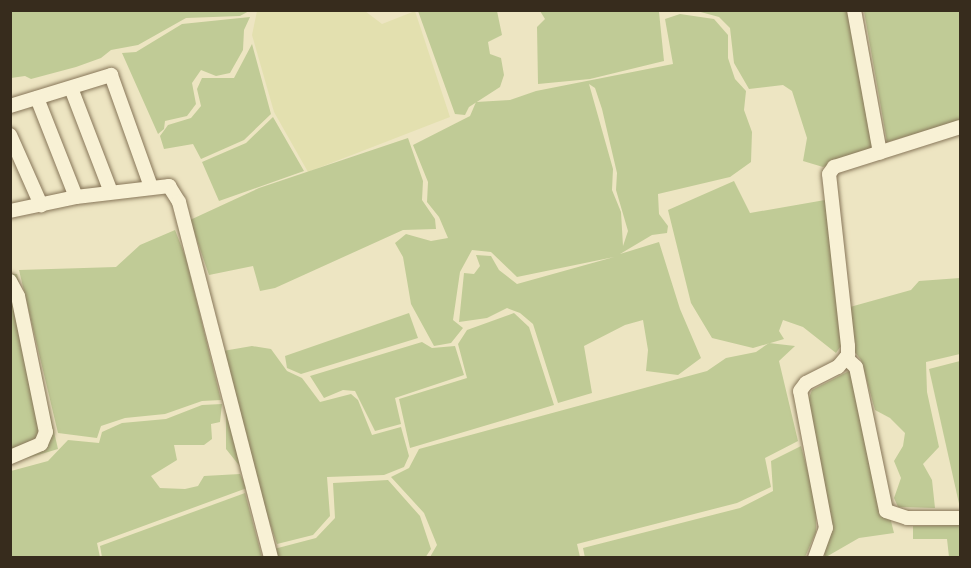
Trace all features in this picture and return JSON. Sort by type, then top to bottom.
[{"type":"street","points":[[854,10],[880,153]]},
{"type":"street","points":[[10,106],[111,75],[151,187]]},
{"type":"street","points":[[71,88],[111,192]]},
{"type":"street","points":[[37,98],[76,197]]},
{"type":"street","points":[[815,558],[826,528],[801,388],[838,368],[846,358],[848,346],[829,174],[834,167],[960,127]]},
{"type":"street","points":[[10,135],[41,205]]},
{"type":"street","points":[[10,210],[76,197],[169,186],[179,202],[271,558]]},
{"type":"street","points":[[10,281],[18,296],[46,432],[41,444],[10,458]]},
{"type":"street","points":[[846,358],[856,367],[886,511],[907,518],[960,518]]},
{"type":"shaded area","points":[[257,11],[365,11],[382,24],[415,11],[450,117],[308,172],[274,112],[252,35]]},
{"type":"green space","points":[[11,10],[249,11],[240,16],[186,18],[138,45],[111,50],[101,58],[31,79],[25,76],[11,78]]},
{"type":"green space","points":[[418,11],[497,11],[502,35],[488,42],[490,54],[501,58],[504,75],[500,87],[469,107],[465,115],[455,114]]},
{"type":"green space","points":[[540,11],[659,12],[664,61],[590,79],[538,84],[537,27],[545,19]]},
{"type":"green space","points":[[697,11],[848,11],[876,148],[823,167],[803,161],[807,138],[792,91],[783,85],[749,89],[734,63],[730,28],[719,17]]},
{"type":"green space","points":[[864,11],[960,11],[960,121],[887,142]]},
{"type":"green space","points":[[680,14],[714,19],[728,35],[728,58],[735,79],[746,91],[744,110],[752,132],[751,162],[730,177],[658,194],[659,214],[668,226],[667,233],[652,235],[620,254],[659,242],[680,309],[701,358],[678,375],[646,371],[648,350],[643,320],[625,325],[584,346],[592,393],[558,403],[533,324],[520,313],[507,308],[487,318],[459,322],[464,273],[474,274],[480,266],[476,255],[491,256],[499,270],[517,284],[614,257],[517,277],[491,252],[472,250],[460,272],[453,320],[463,328],[451,343],[434,346],[411,304],[403,257],[395,243],[406,234],[431,241],[448,238],[439,217],[427,202],[428,182],[413,145],[470,116],[476,102],[510,100],[536,91],[673,64],[665,19]],"holes":[[[589,84],[595,88],[617,173],[616,190],[628,231],[623,246],[621,212],[612,190],[613,169]]]},
{"type":"green space","points":[[250,17],[244,30],[243,50],[230,73],[216,76],[201,70],[192,83],[196,104],[187,116],[165,121],[164,129],[158,134],[122,53],[136,52],[182,24]]},
{"type":"green space","points":[[252,44],[271,114],[244,140],[201,159],[193,144],[164,149],[160,136],[168,125],[191,118],[201,106],[197,89],[202,78],[234,78]]},
{"type":"green space","points":[[273,117],[304,171],[219,201],[202,162],[246,143]]},
{"type":"green space","points":[[408,138],[423,181],[422,200],[435,219],[436,229],[403,230],[275,288],[260,291],[253,266],[209,275],[190,220],[259,188]]},
{"type":"green space","points":[[734,181],[750,213],[825,200],[843,343],[836,353],[803,327],[783,320],[779,331],[784,339],[753,348],[712,338],[691,303],[668,210]]},
{"type":"green space","points":[[175,230],[186,258],[221,400],[202,401],[165,414],[125,418],[101,426],[97,438],[58,433],[19,270],[116,267],[140,245]]},
{"type":"green space","points":[[10,274],[17,274],[58,449],[11,463]]},
{"type":"green space","points":[[960,278],[960,354],[926,362],[927,392],[939,447],[923,464],[932,480],[935,508],[898,507],[894,498],[901,478],[894,461],[903,446],[905,433],[890,418],[875,410],[861,360],[855,352],[850,307],[911,290],[919,281]]},
{"type":"green space","points":[[409,313],[418,338],[301,374],[287,368],[285,356]]},
{"type":"green space","points":[[514,313],[529,327],[554,405],[410,448],[399,399],[467,378],[458,344],[467,330]]},
{"type":"green space","points":[[422,342],[432,348],[455,346],[464,375],[395,398],[401,424],[375,431],[355,391],[343,390],[324,398],[310,376]]},
{"type":"green space","points":[[769,343],[795,346],[779,361],[798,441],[765,458],[771,487],[737,503],[577,544],[580,557],[430,557],[437,545],[424,513],[391,477],[409,468],[419,449],[707,371],[726,358],[756,352]]},
{"type":"green space","points":[[252,346],[271,349],[287,371],[302,378],[320,402],[351,394],[358,400],[372,435],[401,427],[409,456],[404,467],[384,475],[327,477],[330,516],[313,535],[277,544],[258,489],[226,449],[226,412],[235,404],[223,351]]},
{"type":"green space","points":[[960,361],[960,508],[929,369]]},
{"type":"green space","points":[[853,369],[894,533],[859,538],[826,557],[824,554],[832,521],[807,403],[812,390]]},
{"type":"green space","points":[[222,404],[220,422],[211,424],[212,439],[204,445],[174,445],[177,460],[151,476],[160,488],[185,489],[198,486],[204,476],[240,474],[247,488],[97,543],[100,557],[11,558],[11,471],[48,461],[68,440],[99,443],[102,432],[122,423],[166,419],[202,405]]},
{"type":"green space","points":[[801,446],[816,502],[816,532],[805,557],[585,558],[583,548],[740,508],[773,491],[771,461]]},
{"type":"green space","points":[[388,480],[420,516],[431,549],[425,558],[276,557],[274,549],[316,538],[335,518],[333,483]]},
{"type":"green space","points":[[245,493],[262,557],[102,557],[100,546]]},
{"type":"green space","points":[[960,525],[960,557],[949,557],[947,539],[913,539],[913,526]]}]
